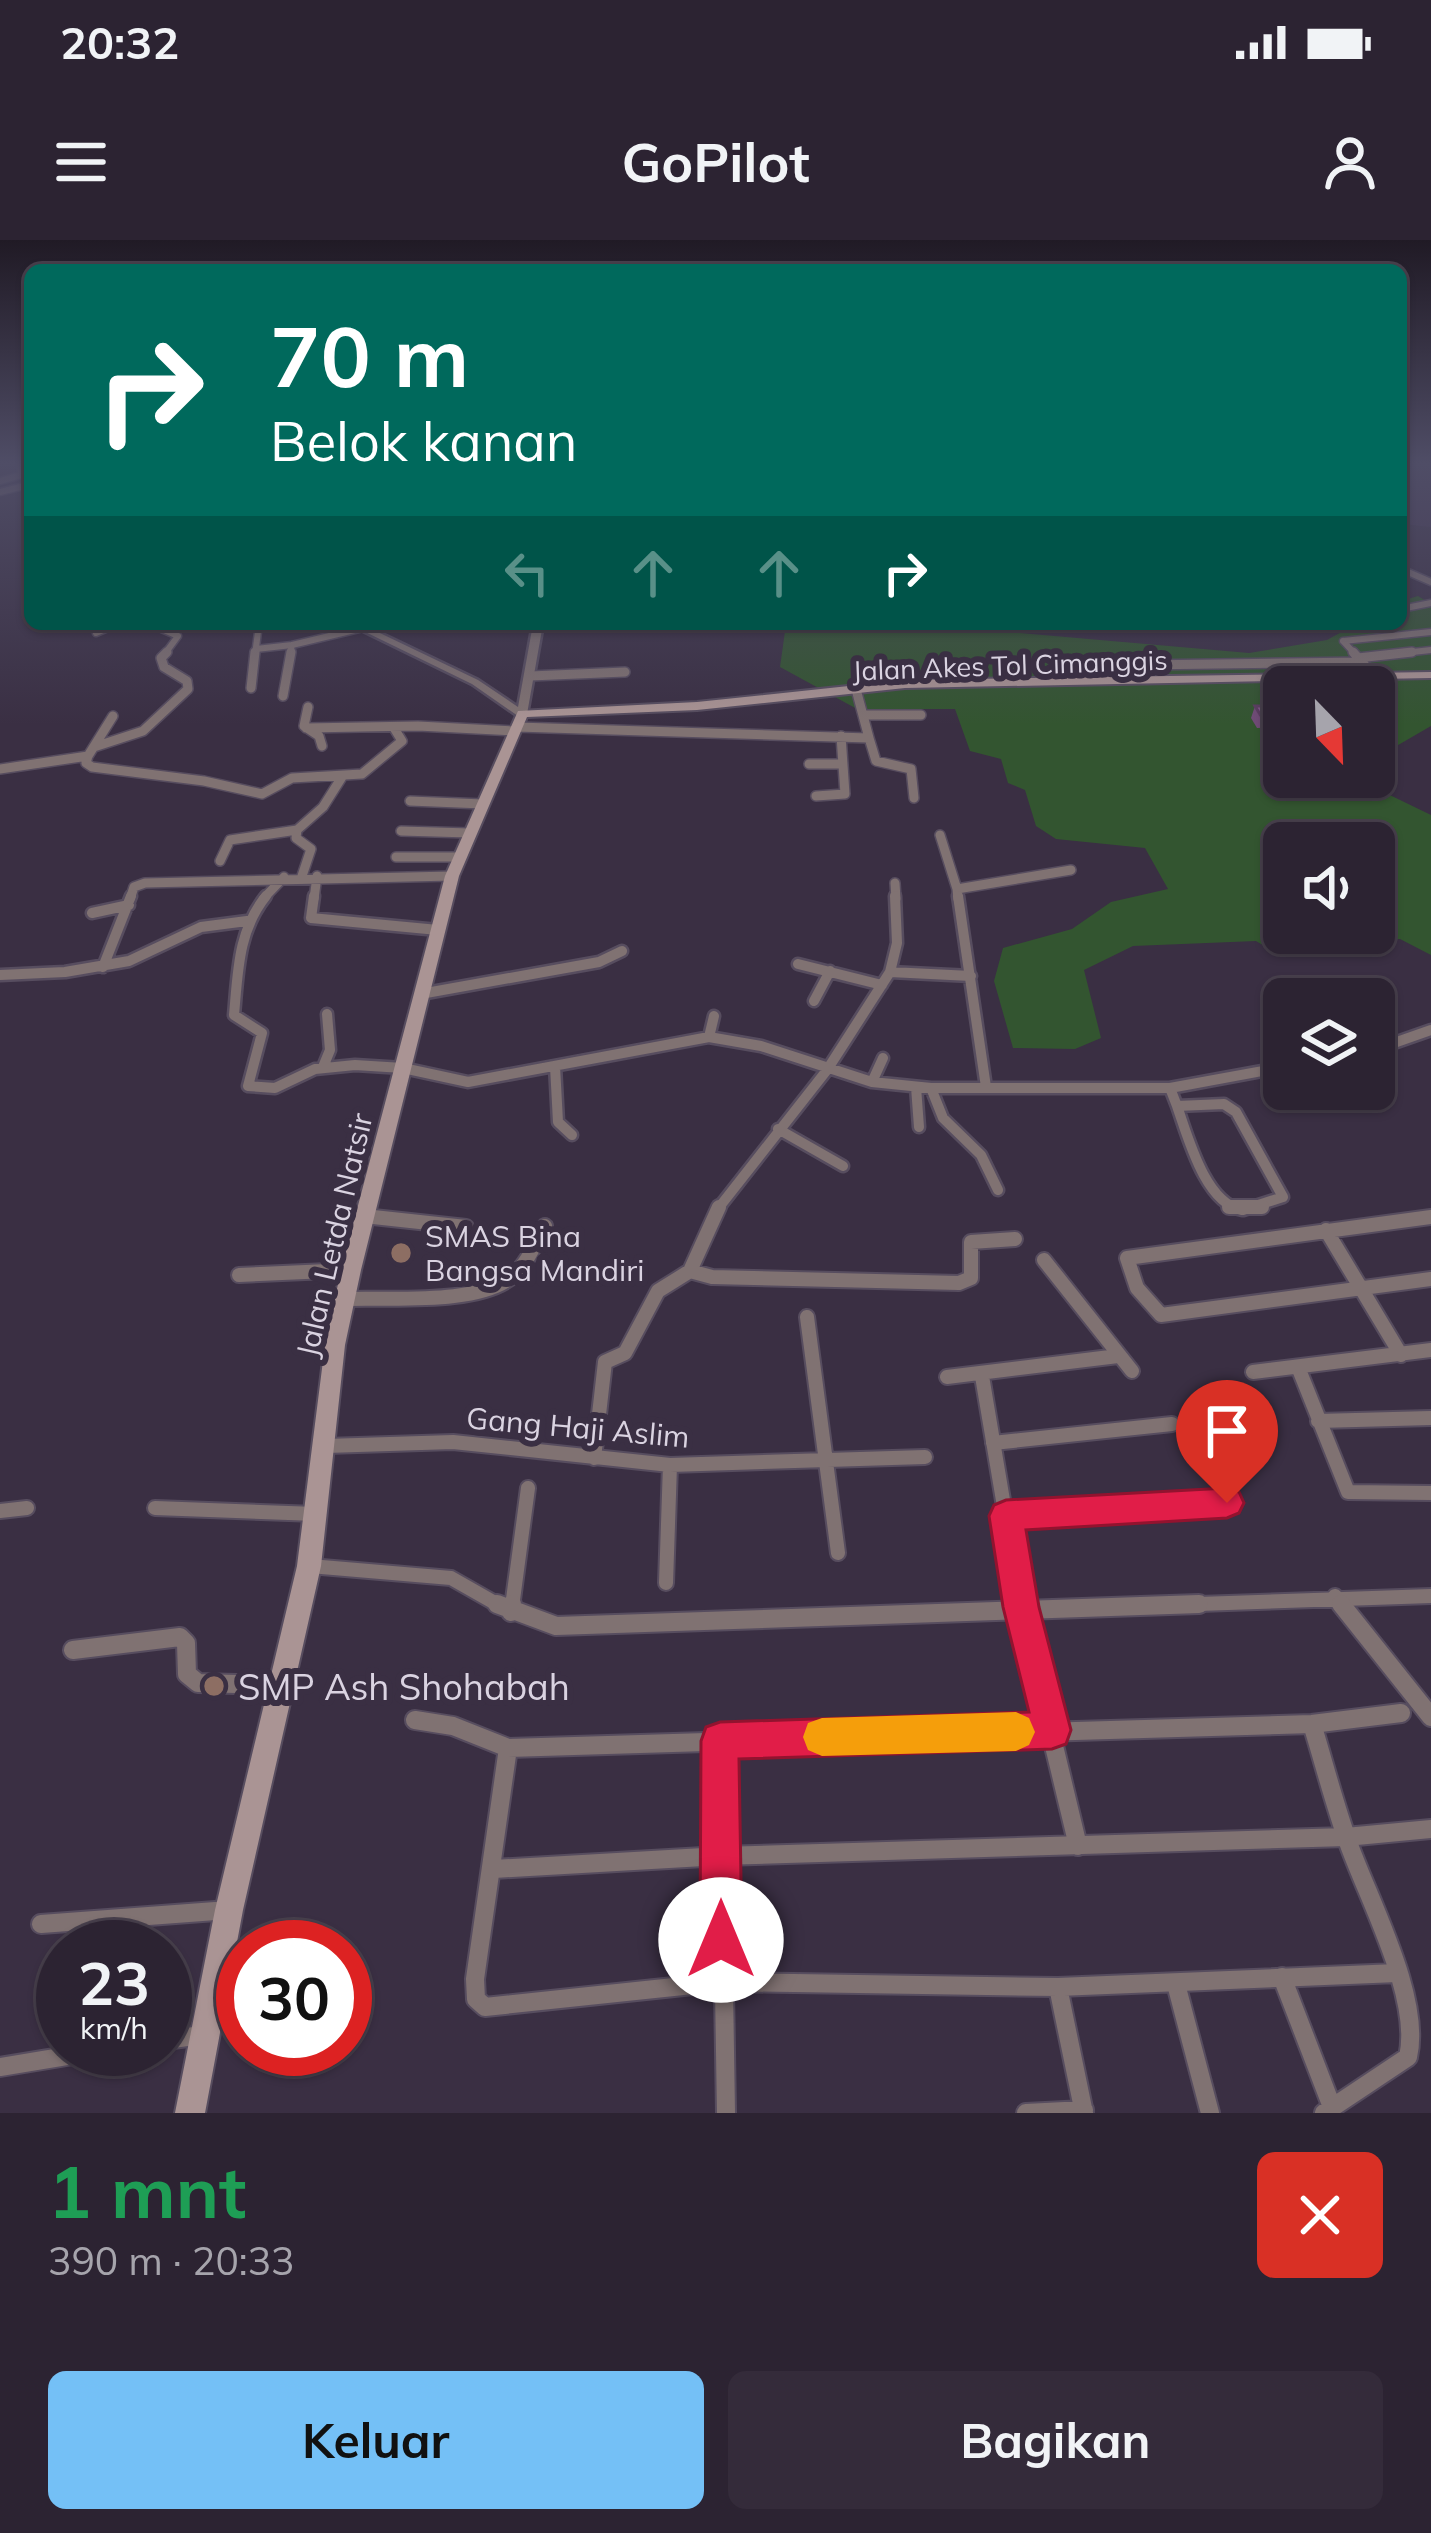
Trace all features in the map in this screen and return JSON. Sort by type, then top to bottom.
[{"type":"main road","name":"Jalan Akes Tol Cimanggis","points":[[1395,678],[1431,677]]},
{"type":"main road","points":[[519,723],[904,684],[1263,679]]},
{"type":"main road","name":"Jalan Akes Tol Cimanggis","points":[[519,723],[857,693],[1263,681]]},
{"type":"main road","name":"Jalan Letda Natsir","points":[[190,2113],[229,1910],[309,1566],[334,1346],[344,1298],[456,866],[519,723]]},
{"type":"street","points":[[1407,608],[1431,602]]},
{"type":"street","points":[[1414,606],[1431,618]]},
{"type":"street","points":[[96,633],[103,630]]},
{"type":"street","points":[[0,769],[91,752],[143,731],[188,689],[188,681],[164,667],[161,658],[178,643],[178,636],[164,630]]},
{"type":"street","points":[[251,688],[258,630]]},
{"type":"street","points":[[256,649],[292,645],[345,630]]},
{"type":"street","points":[[367,630],[490,689],[519,723]]},
{"type":"street","points":[[519,723],[537,630]]},
{"type":"street","points":[[1365,666],[1341,642],[1431,632]]},
{"type":"street","points":[[283,696],[292,645]]},
{"type":"street","points":[[1184,650],[1192,665]]},
{"type":"street","points":[[1141,665],[1359,660],[1431,650]]},
{"type":"street","points":[[530,676],[625,672]]},
{"type":"street","points":[[857,693],[876,761],[911,769],[914,798]]},
{"type":"street","points":[[306,728],[308,707]]},
{"type":"street","points":[[864,716],[922,715]]},
{"type":"street","points":[[113,716],[86,764],[204,781],[256,794],[292,778],[362,774],[403,741],[448,729]]},
{"type":"street","points":[[306,728],[448,729],[519,723],[869,738]]},
{"type":"street","points":[[306,728],[317,734],[322,746]]},
{"type":"street","points":[[394,728],[403,741]]},
{"type":"street","points":[[816,796],[844,796],[841,736]]},
{"type":"street","points":[[326,777],[334,764]]},
{"type":"street","points":[[809,764],[842,764]]},
{"type":"street","points":[[220,861],[230,840],[267,830],[296,830],[323,806],[342,777]]},
{"type":"street","points":[[410,801],[483,804]]},
{"type":"street","points":[[296,830],[296,838],[311,849],[302,876]]},
{"type":"street","points":[[401,831],[470,833]]},
{"type":"street","points":[[940,836],[957,889],[986,1088]]},
{"type":"street","points":[[396,856],[456,866]]},
{"type":"street","points":[[104,967],[134,887],[146,883],[456,866]]},
{"type":"street","points":[[957,889],[1071,870]]},
{"type":"street","points":[[317,876],[311,918],[438,930]]},
{"type":"street","points":[[284,877],[262,893],[247,921],[234,1015],[262,1033],[248,1085],[281,1090],[322,1067],[404,1069],[447,1083],[709,1036],[761,1046],[872,1082],[931,1088],[1170,1088],[1263,1071]]},
{"type":"street","points":[[594,1458],[605,1362],[626,1353],[658,1291],[689,1271],[707,1225],[826,1070],[890,972],[897,943],[895,883]]},
{"type":"street","points":[[92,913],[130,905]]},
{"type":"street","points":[[0,976],[104,967],[129,961],[201,927],[247,921]]},
{"type":"street","points":[[426,993],[598,962],[622,951]]},
{"type":"street","points":[[798,964],[882,985]]},
{"type":"street","points":[[814,1001],[830,971]]},
{"type":"street","points":[[890,972],[971,976]]},
{"type":"street","points":[[322,1067],[330,1050],[327,1014]]},
{"type":"street","points":[[709,1036],[714,1016]]},
{"type":"street","points":[[1395,1043],[1431,1030]]},
{"type":"street","points":[[872,1082],[883,1058]]},
{"type":"street","points":[[555,1066],[558,1122],[572,1135]]},
{"type":"street","points":[[916,1087],[920,1127]]},
{"type":"street","points":[[931,1088],[944,1118],[981,1155],[998,1190]]},
{"type":"street","points":[[1170,1088],[1176,1106],[1223,1204],[1234,1209],[1270,1207],[1283,1198],[1236,1112],[1224,1104],[1176,1106]]},
{"type":"street","points":[[778,1129],[843,1166]]},
{"type":"street","points":[[364,1216],[466,1227]]},
{"type":"street","points":[[1431,1217],[1127,1258],[1137,1288],[1161,1315],[1431,1280]]},
{"type":"street","points":[[344,1298],[494,1286],[520,1269],[545,1226]]},
{"type":"street","points":[[1326,1230],[1402,1355]]},
{"type":"street","points":[[689,1271],[712,1277],[959,1283],[971,1278],[971,1242],[1015,1239]]},
{"type":"street","points":[[1044,1260],[1132,1371]]},
{"type":"street","points":[[238,1275],[351,1270]]},
{"type":"street","points":[[807,1317],[838,1553]]},
{"type":"street","points":[[1253,1372],[1431,1350]]},
{"type":"street","points":[[947,1377],[1118,1356]]},
{"type":"street","points":[[1298,1367],[1348,1492],[1431,1493]]},
{"type":"street","points":[[982,1376],[1021,1607],[1078,1846]]},
{"type":"street","points":[[1318,1421],[1431,1418]]},
{"type":"street","points":[[993,1443],[1172,1424]]},
{"type":"street","name":"Gang Haji Aslim","points":[[326,1446],[453,1442],[670,1466],[925,1457]]},
{"type":"street","points":[[666,1583],[670,1466]]},
{"type":"street","points":[[512,1612],[528,1488]]},
{"type":"street","points":[[1006,1516],[1227,1503]]},
{"type":"street","points":[[0,1510],[27,1508]]},
{"type":"street","points":[[154,1508],[318,1514]]},
{"type":"street","points":[[309,1566],[434,1574],[451,1578],[512,1612],[556,1626],[582,1627],[1021,1607],[1431,1596]]},
{"type":"street","points":[[1335,1597],[1431,1717]]},
{"type":"street","points":[[73,1650],[180,1637],[186,1643],[187,1674],[198,1683],[280,1685]]},
{"type":"street","points":[[415,1720],[453,1726],[508,1748],[1312,1724],[1401,1714]]},
{"type":"street","points":[[1282,1977],[1328,2110],[1412,2052],[1414,2036],[1397,1972],[1346,1837],[1312,1724]]},
{"type":"street","points":[[720,1741],[726,2113]]},
{"type":"street","points":[[508,1748],[475,1979],[481,2006],[721,1982],[1058,1987],[1397,1972]]},
{"type":"street","points":[[494,1869],[721,1856],[1346,1837],[1431,1829]]},
{"type":"street","points":[[94,1920],[229,1910]]},
{"type":"street","points":[[1176,1984],[1210,2113]]},
{"type":"street","points":[[1025,2113],[1084,2111],[1058,1987]]},
{"type":"street","points":[[192,2036],[202,2035]]},
{"type":"street","points":[[0,2067],[36,2061]]},
{"type":"green space","points":[[1418,596],[1431,604],[1431,726],[1395,747],[1395,666],[1263,666],[1263,798],[1395,798],[1431,815],[1431,955],[1395,939],[1395,822],[1263,822],[1263,945],[1256,941],[1133,946],[1084,970],[1101,1038],[1075,1049],[1013,1048],[994,981],[1003,948],[1072,929],[1111,902],[1168,889],[1145,848],[1056,839],[1036,826],[1025,790],[1008,783],[1001,759],[970,751],[955,709],[857,709],[780,667],[785,630],[1020,633],[1249,653],[1327,640],[1345,630],[1407,630],[1407,599]]},
{"type":"slow traffic","points":[[822,1737],[1016,1732]]},
{"type":"place","name":"SMAS Bina Bangsa Mandiri","points":[[401,1253]]},
{"type":"place","name":"SMP Ash Shohabah","points":[[214,1686]]},
{"type":"route","points":[[721,1940],[720,1741],[1052,1730],[1021,1607],[1006,1516],[1227,1503]]}]
